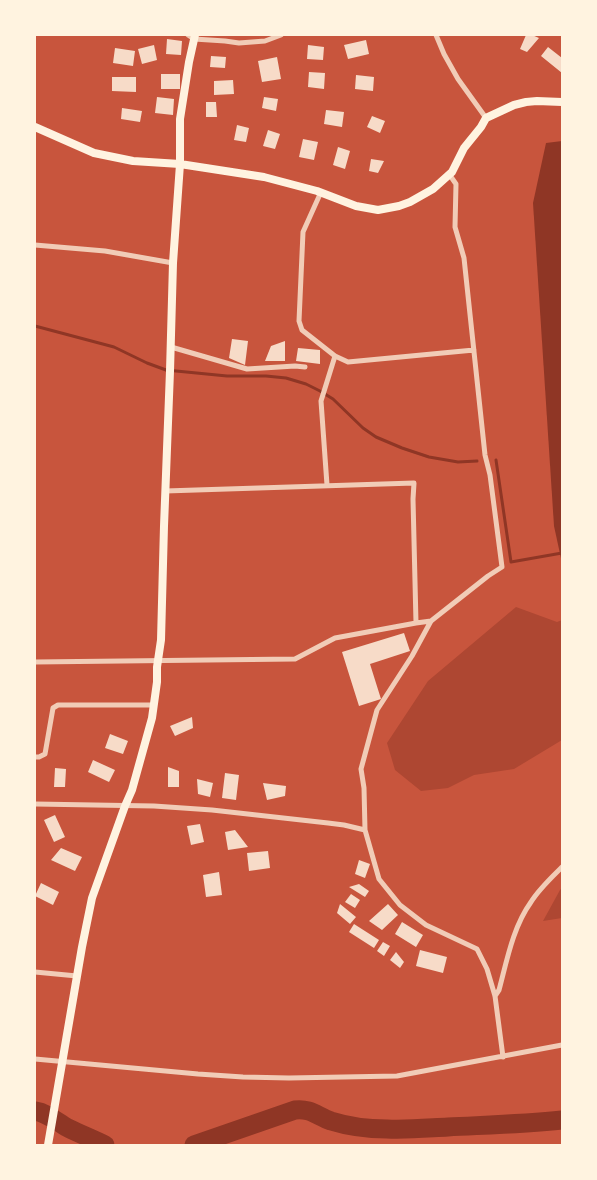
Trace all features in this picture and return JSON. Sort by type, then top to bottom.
[{"type":"main road","points":[[48,1145],[92,898],[132,790],[152,718],[157,682],[173,263],[180,164],[180,119],[192,36]]},
{"type":"main road","points":[[35,127],[94,153],[133,161],[180,164],[264,177],[321,192],[356,206],[378,210],[410,202],[433,189],[452,172],[464,148],[486,118],[514,105],[526,102],[562,102]]},
{"type":"street","points":[[192,36],[247,43],[265,41],[281,35]]},
{"type":"street","points":[[436,35],[458,79],[486,118]]},
{"type":"street","points":[[449,174],[456,184],[455,227],[464,258],[485,455],[490,475],[502,567],[431,622],[412,656],[377,710],[360,769],[364,788],[365,830],[379,879],[400,905],[426,925],[477,949],[487,969],[495,996],[503,1057]]},
{"type":"street","points":[[321,192],[303,232],[299,322],[302,330],[336,356],[348,362],[474,350]]},
{"type":"street","points":[[35,245],[105,251],[173,263]]},
{"type":"street","points":[[171,347],[247,369],[305,367]]},
{"type":"street","points":[[327,485],[320,401],[336,356]]},
{"type":"street","points":[[165,491],[414,483],[416,623]]},
{"type":"street","points":[[35,662],[295,659],[335,638],[431,622]]},
{"type":"street","points":[[35,757],[45,754],[53,708],[58,705],[154,705]]},
{"type":"street","points":[[35,804],[154,806],[212,810],[328,822],[365,830]]},
{"type":"street","points":[[495,996],[499,990],[514,936],[525,911],[543,885],[562,867]]},
{"type":"street","points":[[35,972],[77,976]]},
{"type":"street","points":[[35,1060],[198,1074],[289,1078],[397,1076],[562,1045]]},
{"type":"shaded area","points":[[562,141],[562,563],[554,526],[533,203],[546,143]]},
{"type":"shaded area","points":[[516,607],[557,622],[562,620],[562,740],[514,769],[474,775],[448,788],[421,791],[395,770],[387,743],[428,681]]},
{"type":"shaded area","points":[[562,888],[562,918],[543,921],[560,890]]},
{"type":"building","points":[[526,35],[539,38],[527,52],[520,49]]},
{"type":"building","points":[[167,39],[182,41],[181,55],[166,54]]},
{"type":"building","points":[[366,40],[369,54],[348,59],[344,45]]},
{"type":"building","points":[[154,45],[157,60],[142,64],[138,49]]},
{"type":"building","points":[[308,45],[324,47],[323,60],[307,59]]},
{"type":"building","points":[[548,47],[562,58],[562,73],[541,56]]},
{"type":"building","points":[[115,48],[135,51],[133,66],[113,63]]},
{"type":"building","points":[[211,56],[226,57],[225,68],[210,67]]},
{"type":"building","points":[[277,57],[281,79],[262,82],[258,61]]},
{"type":"building","points":[[309,72],[325,73],[324,89],[308,87]]},
{"type":"building","points":[[161,74],[180,74],[180,89],[161,89]]},
{"type":"building","points":[[356,75],[374,77],[373,91],[355,89]]},
{"type":"building","points":[[112,77],[136,77],[136,92],[112,91]]},
{"type":"building","points":[[233,80],[234,94],[214,95],[214,81]]},
{"type":"building","points":[[157,97],[174,99],[173,115],[155,113]]},
{"type":"building","points":[[264,97],[278,99],[276,111],[262,108]]},
{"type":"building","points":[[206,102],[216,102],[217,117],[206,117]]},
{"type":"building","points":[[122,108],[142,111],[140,122],[121,119]]},
{"type":"building","points":[[326,110],[344,112],[342,127],[324,124]]},
{"type":"building","points":[[372,116],[385,121],[380,133],[367,127]]},
{"type":"building","points":[[237,125],[249,128],[246,142],[234,140]]},
{"type":"building","points":[[268,130],[280,134],[275,149],[263,146]]},
{"type":"building","points":[[303,139],[318,142],[314,160],[299,157]]},
{"type":"building","points":[[338,147],[350,151],[345,169],[333,165]]},
{"type":"building","points":[[371,159],[384,161],[378,173],[369,171]]},
{"type":"building","points":[[232,339],[248,341],[245,365],[229,358]]},
{"type":"building","points":[[285,341],[285,361],[265,361],[271,346]]},
{"type":"building","points":[[298,348],[320,350],[320,364],[296,361]]},
{"type":"building","points":[[404,633],[410,651],[370,664],[381,699],[359,706],[342,652]]},
{"type":"building","points":[[192,717],[193,728],[175,736],[170,726]]},
{"type":"building","points":[[110,734],[128,741],[123,754],[105,748]]},
{"type":"building","points":[[93,760],[115,770],[109,782],[88,772]]},
{"type":"building","points":[[168,767],[179,771],[179,787],[168,787]]},
{"type":"building","points":[[55,768],[66,769],[65,787],[54,787]]},
{"type":"building","points":[[225,773],[239,775],[236,800],[222,798]]},
{"type":"building","points":[[197,779],[213,783],[210,797],[198,794]]},
{"type":"building","points":[[263,783],[286,786],[285,796],[267,800]]},
{"type":"building","points":[[55,815],[65,837],[54,842],[44,820]]},
{"type":"building","points":[[200,824],[204,842],[191,845],[187,826]]},
{"type":"building","points":[[235,830],[248,847],[228,850],[225,832]]},
{"type":"building","points":[[61,848],[82,857],[75,871],[51,860]]},
{"type":"building","points":[[268,851],[270,868],[249,871],[247,853]]},
{"type":"building","points":[[359,860],[370,864],[365,878],[355,874]]},
{"type":"building","points":[[219,872],[222,895],[206,897],[203,875]]},
{"type":"building","points":[[41,883],[59,892],[53,905],[35,896]]},
{"type":"building","points":[[359,884],[369,891],[365,897],[349,887]]},
{"type":"building","points":[[351,894],[360,900],[355,908],[345,902]]},
{"type":"building","points":[[340,904],[356,917],[350,924],[337,913]]},
{"type":"building","points":[[388,904],[398,915],[382,930],[369,921]]},
{"type":"building","points":[[402,922],[423,935],[416,947],[395,934]]},
{"type":"building","points":[[354,924],[379,940],[374,948],[349,932]]},
{"type":"building","points":[[383,942],[390,946],[384,956],[377,951]]},
{"type":"building","points":[[420,950],[447,957],[443,973],[416,966]]},
{"type":"building","points":[[396,952],[404,962],[400,968],[390,960]]},
{"type":"waterway","points":[[35,326],[114,347],[166,370],[227,376],[266,376],[286,378],[306,384],[333,399],[363,428],[376,437],[429,457],[458,462],[477,461]]},
{"type":"waterway","points":[[496,460],[511,562],[562,553]]},
{"type":"waterway","points":[[194,1145],[295,1110],[309,1111],[331,1121],[344,1124],[380,1129],[418,1129],[562,1120]]},
{"type":"waterway","points":[[35,1111],[105,1145]]}]
